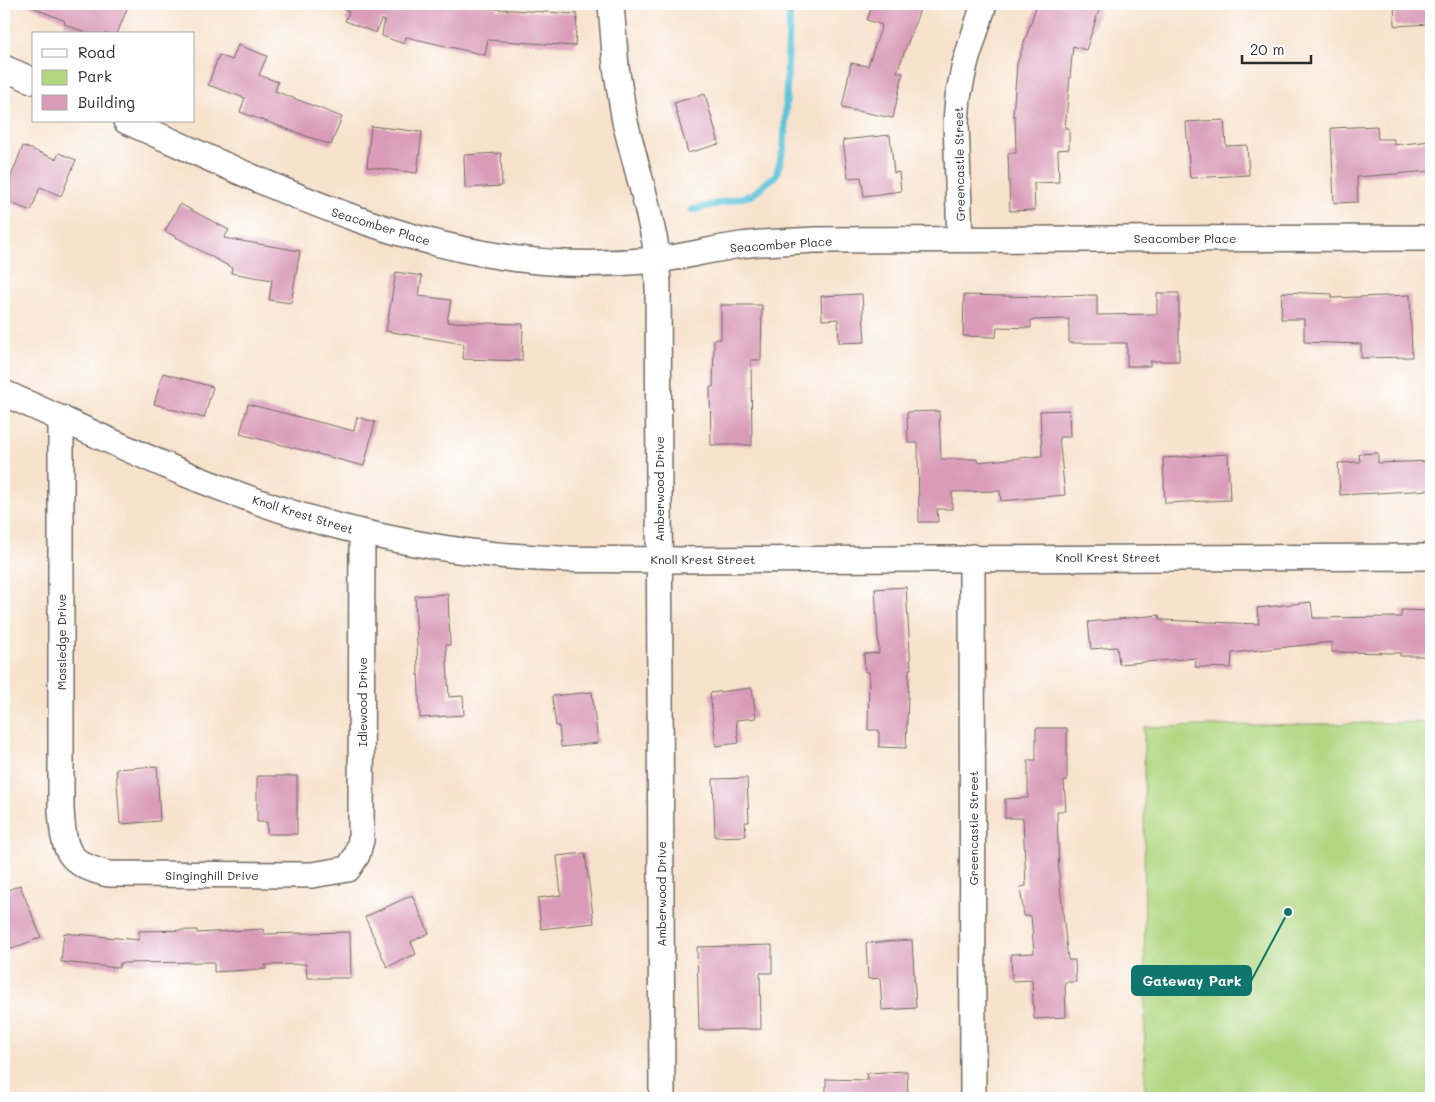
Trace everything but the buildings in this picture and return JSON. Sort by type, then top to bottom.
[{"type":"street","name":"Amberwood Drive","points":[[612,4],[616,67],[625,122],[646,202],[657,260],[662,1098]]},
{"type":"street","name":"Greencastle Street","points":[[960,239],[956,122],[958,97],[965,64],[984,4]]},
{"type":"street","points":[[4,68],[32,80]]},
{"type":"street","name":"Seacomber Place","points":[[128,122],[328,209],[377,227],[459,248],[565,263],[657,260],[742,245],[812,240],[1431,238]]},
{"type":"street","name":"Knoll Krest Street","points":[[4,393],[150,460],[267,505],[339,527],[410,542],[489,554],[560,559],[660,560],[1431,557]]},
{"type":"street","name":"Mossledge Drive","points":[[61,418],[61,810],[63,836],[69,852],[77,862]]},
{"type":"street","name":"Idlewood Drive","points":[[348,869],[357,855],[361,840],[362,532]]},
{"type":"street","name":"Greencastle Street","points":[[972,558],[973,1098]]},
{"type":"street","name":"Singinghill Drive","points":[[77,862],[92,870],[108,874],[312,875],[348,869]]},
{"type":"green space","points":[[1431,722],[1431,1098],[1145,1098],[1144,727]]},
{"type":"waterway","points":[[692,210],[752,195],[776,175],[784,148],[790,4]]},
{"type":"place","name":"Gateway Park","points":[[1288,912]]}]
